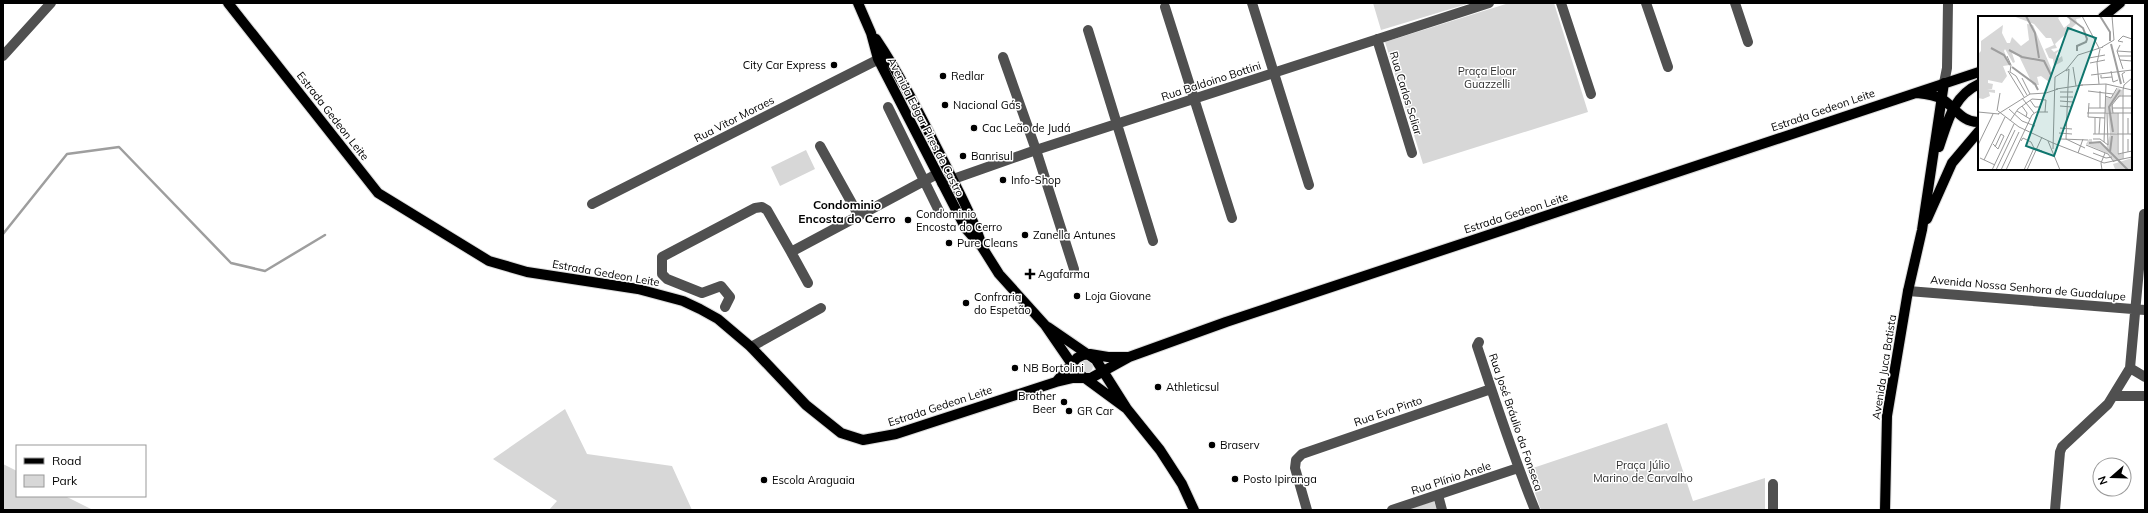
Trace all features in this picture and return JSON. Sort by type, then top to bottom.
[{"type":"main road","name":"Estrada Gedeon Leite","points":[[228,3],[378,193],[489,261],[527,272],[638,289],[683,301],[718,319],[751,347],[806,406],[823,421],[841,433],[863,440],[896,434],[1056,382],[1097,376],[1103,371],[1129,357],[1226,322],[1911,93],[1960,78]]},
{"type":"main road","name":"Avenida Edgar Pires de Castro","points":[[858,3],[937,174],[966,229],[982,247],[999,274],[1045,325],[1071,364],[1085,378],[1127,409]]},
{"type":"main road","points":[[2104,16],[2120,3]]},
{"type":"main road","name":"Avenida Edgar Pires de Castro","points":[[882,57],[928,129],[975,224],[982,247]]},
{"type":"main road","points":[[1960,78],[1978,72]]},
{"type":"main road","points":[[1960,78],[1978,83]]},
{"type":"main road","name":"Avenida Juca Batista","points":[[1885,510],[1887,416],[1908,291],[1922,230],[1944,83]]},
{"type":"main road","name":"Avenida Juca Batista","points":[[1932,167],[1953,108],[1960,96],[1978,84]]},
{"type":"main road","name":"Estrada Gedeon Leite","points":[[1911,93],[1927,94],[1942,99]]},
{"type":"main road","points":[[1942,99],[1968,120],[1978,122]]},
{"type":"main road","name":"Avenida Juca Batista","points":[[1922,230],[1952,163],[1978,132]]},
{"type":"main road","name":"Avenida Edgar Pires de Castro","points":[[1045,325],[1090,354],[1103,371],[1127,409],[1160,450],[1182,484],[1194,510]]},
{"type":"main road","name":"Estrada Gedeon Leite","points":[[1090,354],[1108,358],[1129,357]]},
{"type":"main road","points":[[1056,382],[1077,358],[1090,354]]},
{"type":"street","points":[[3,56],[51,3]]},
{"type":"street","points":[[1252,3],[1309,186]]},
{"type":"street","name":"Rua Baldoino Bottini","points":[[942,183],[1036,150],[1377,39],[1475,5],[1488,3]]},
{"type":"street","points":[[1561,3],[1591,94]]},
{"type":"street","points":[[1646,3],[1668,68]]},
{"type":"street","points":[[1735,3],[1748,42]]},
{"type":"street","points":[[1944,83],[1947,68],[1948,3]]},
{"type":"street","points":[[1165,7],[1232,218]]},
{"type":"street","points":[[1088,30],[1153,241]]},
{"type":"street","name":"Rua Carlos Scliar","points":[[1377,39],[1412,153]]},
{"type":"street","name":"Rua Vitor Moraes","points":[[592,204],[882,57]]},
{"type":"street","points":[[1003,57],[1036,150],[1074,269]]},
{"type":"street","points":[[1947,68],[1951,75],[1960,78]]},
{"type":"street","points":[[888,107],[938,211]]},
{"type":"street","points":[[820,146],[859,216]]},
{"type":"street","points":[[791,252],[937,174]]},
{"type":"street","points":[[725,307],[730,297],[724,287],[721,286],[702,293],[667,279],[662,274],[662,257],[755,208],[762,207],[767,210],[808,283]]},
{"type":"street","points":[[2055,510],[2060,452],[2062,447],[2108,404],[2130,368],[2140,310],[2144,214]]},
{"type":"street","name":"Avenida Nossa Senhora de Guadalupe","points":[[1908,291],[2140,310]]},
{"type":"street","points":[[751,347],[821,308]]},
{"type":"street","name":"Rua José Bráulio da Fonseca","points":[[1479,342],[1477,346],[1491,389],[1518,468],[1535,510]]},
{"type":"street","points":[[2130,368],[2145,376]]},
{"type":"street","name":"Rua Eva Pinto","points":[[1307,510],[1295,468],[1296,460],[1302,454],[1491,389]]},
{"type":"street","points":[[2112,396],[2145,396]]},
{"type":"street","name":"Rua Plínio Anele","points":[[1392,510],[1518,468]]},
{"type":"street","points":[[1773,484],[1773,510]]},
{"type":"street","points":[[1438,495],[1442,510]]},
{"type":"green space","points":[[1373,3],[1467,3],[1467,4],[1381,30]]},
{"type":"green space","name":"Praça Eloar Guazzelli","points":[[1509,3],[1554,3],[1588,112],[1423,164],[1385,42]]},
{"type":"green space","points":[[806,150],[815,169],[780,186],[771,167]]},
{"type":"green space","points":[[1083,359],[1089,359],[1093,363],[1093,369],[1089,373],[1083,373],[1079,369],[1079,363]]},
{"type":"green space","points":[[565,409],[587,454],[672,466],[692,510],[549,510],[557,501],[493,459]]},
{"type":"green space","name":"Praça Júlio Marino de Carvalho","points":[[1667,423],[1693,501],[1765,478],[1765,510],[1541,510],[1527,470]]},
{"type":"green space","points":[[3,464],[16,470],[16,497],[67,497],[93,510],[3,510]]},
{"type":"green space","points":[[1434,501],[1437,510],[1405,510]]},
{"type":"waterway","points":[[3,234],[67,154],[119,147],[231,263],[265,271],[325,235]]},
{"type":"place","name":"City Car Express","points":[[834,65]]},
{"type":"place","name":"Redlar","points":[[943,76]]},
{"type":"place","name":"Nacional Gás","points":[[945,105]]},
{"type":"place","name":"Cac Leão de Judá","points":[[974,128]]},
{"type":"place","name":"Banrisul","points":[[963,156]]},
{"type":"place","name":"Info-Shop","points":[[1003,180]]},
{"type":"place","name":"Condominio Encosta do Cerro","points":[[908,220]]},
{"type":"place","name":"Zanella Antunes","points":[[1025,235]]},
{"type":"place","name":"Pure Cleans","points":[[949,243]]},
{"type":"place","name":"Agafarma","points":[[1030,274]]},
{"type":"place","name":"Loja Giovane","points":[[1077,296]]},
{"type":"place","name":"Confraria do Espetão","points":[[966,303]]},
{"type":"place","name":"NB Bortolini","points":[[1015,368]]},
{"type":"place","name":"Athleticsul","points":[[1158,387]]},
{"type":"place","name":"Brother Beer","points":[[1064,402]]},
{"type":"place","name":"GR Car","points":[[1069,411]]},
{"type":"place","name":"Braserv","points":[[1212,445]]},
{"type":"place","name":"Posto Ipiranga","points":[[1235,479]]},
{"type":"place","name":"Escola Araguaia","points":[[764,480]]},
{"type":"district","name":"Condominio Encosta do Cerro","points":[[847,212]]}]
